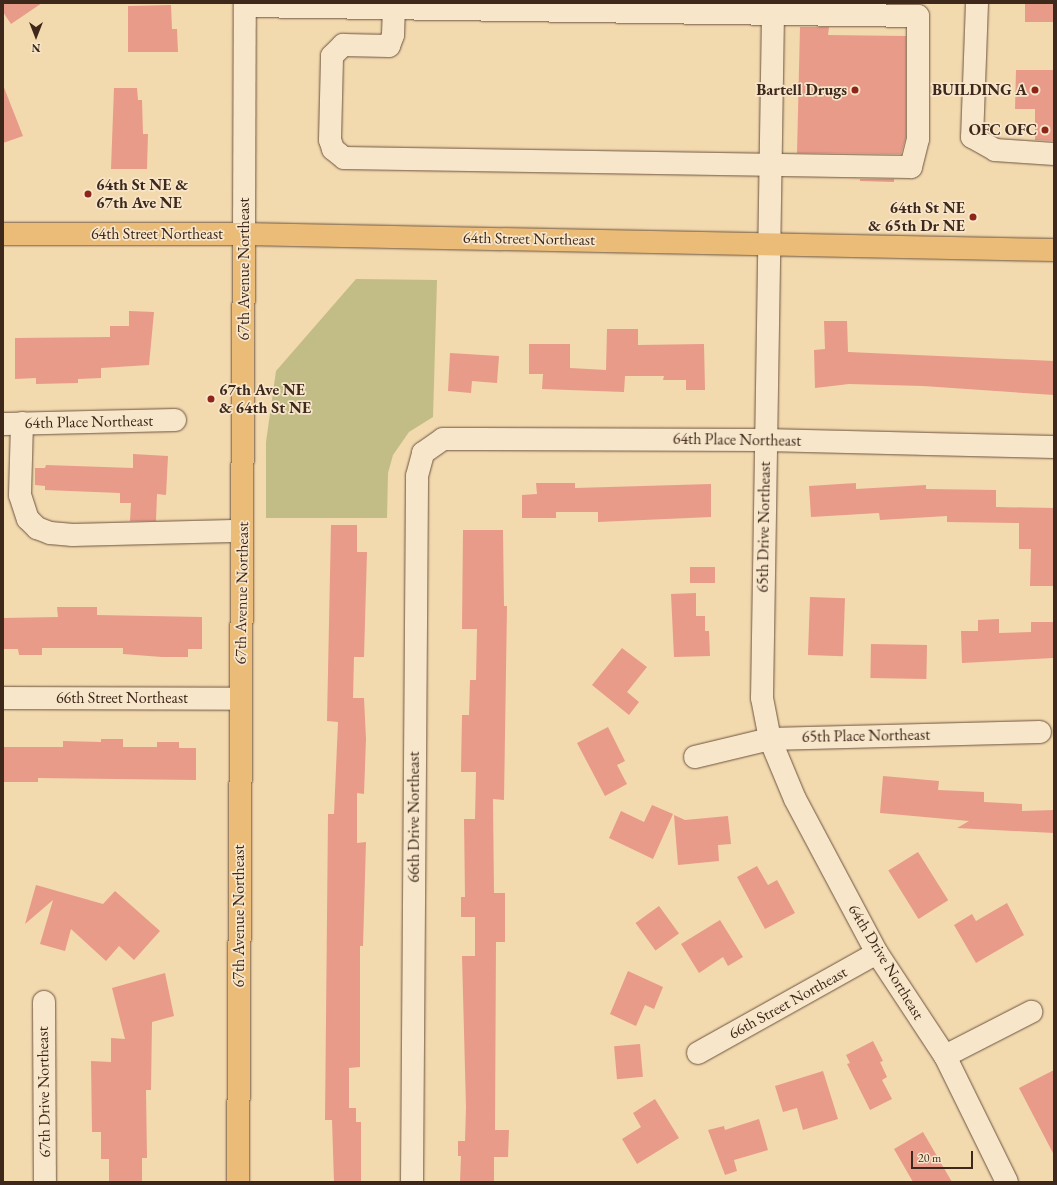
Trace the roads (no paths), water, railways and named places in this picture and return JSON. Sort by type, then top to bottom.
[{"type":"main road","name":"64th Street Northeast","points":[[3,234],[244,234],[767,243],[1054,250]]},
{"type":"main road","name":"67th Avenue Northeast","points":[[238,1182],[244,234]]},
{"type":"street","points":[[977,3],[972,137],[995,150],[1054,154]]},
{"type":"street","points":[[245,5],[362,5],[394,9],[918,16],[918,139],[911,167],[770,166],[344,158],[333,149],[330,140],[332,56],[343,45],[389,46],[393,35],[394,9]]},
{"type":"street","name":"67th Avenue Northeast","points":[[244,234],[245,5]]},
{"type":"street","name":"65th Drive Northeast","points":[[770,739],[762,698],[767,243],[773,14]]},
{"type":"street","name":"64th Place Northeast","points":[[12,423],[175,420]]},
{"type":"street","points":[[12,423],[20,495],[28,519],[37,528],[50,533],[73,535],[242,532]]},
{"type":"street","name":"64th Place Northeast","points":[[423,453],[443,439],[765,440],[1054,447]]},
{"type":"street","name":"66th Drive Northeast","points":[[412,1182],[417,476],[423,453]]},
{"type":"street","name":"66th Street Northeast","points":[[3,698],[240,699]]},
{"type":"street","name":"65th Place Northeast","points":[[695,757],[770,739],[1040,732]]},
{"type":"street","name":"64th Drive Northeast","points":[[770,739],[795,799],[877,953],[945,1056],[1007,1182]]},
{"type":"street","name":"66th Street Northeast","points":[[698,1053],[877,953]]},
{"type":"street","name":"67th Drive Northeast","points":[[44,1002],[45,1182]]},
{"type":"street","points":[[945,1056],[1031,1012]]},
{"type":"place","name":"Bartell Drugs","points":[[855,90]]},
{"type":"place","name":"BUILDING A","points":[[1035,90]]},
{"type":"place","name":"OFC OFC","points":[[1045,130]]},
{"type":"place","name":"64th St NE & 67th Ave NE","points":[[88,194]]},
{"type":"place","name":"64th St NE & 65th Dr NE","points":[[973,217]]},
{"type":"place","name":"67th Ave NE & 64th St NE","points":[[211,399]]}]
